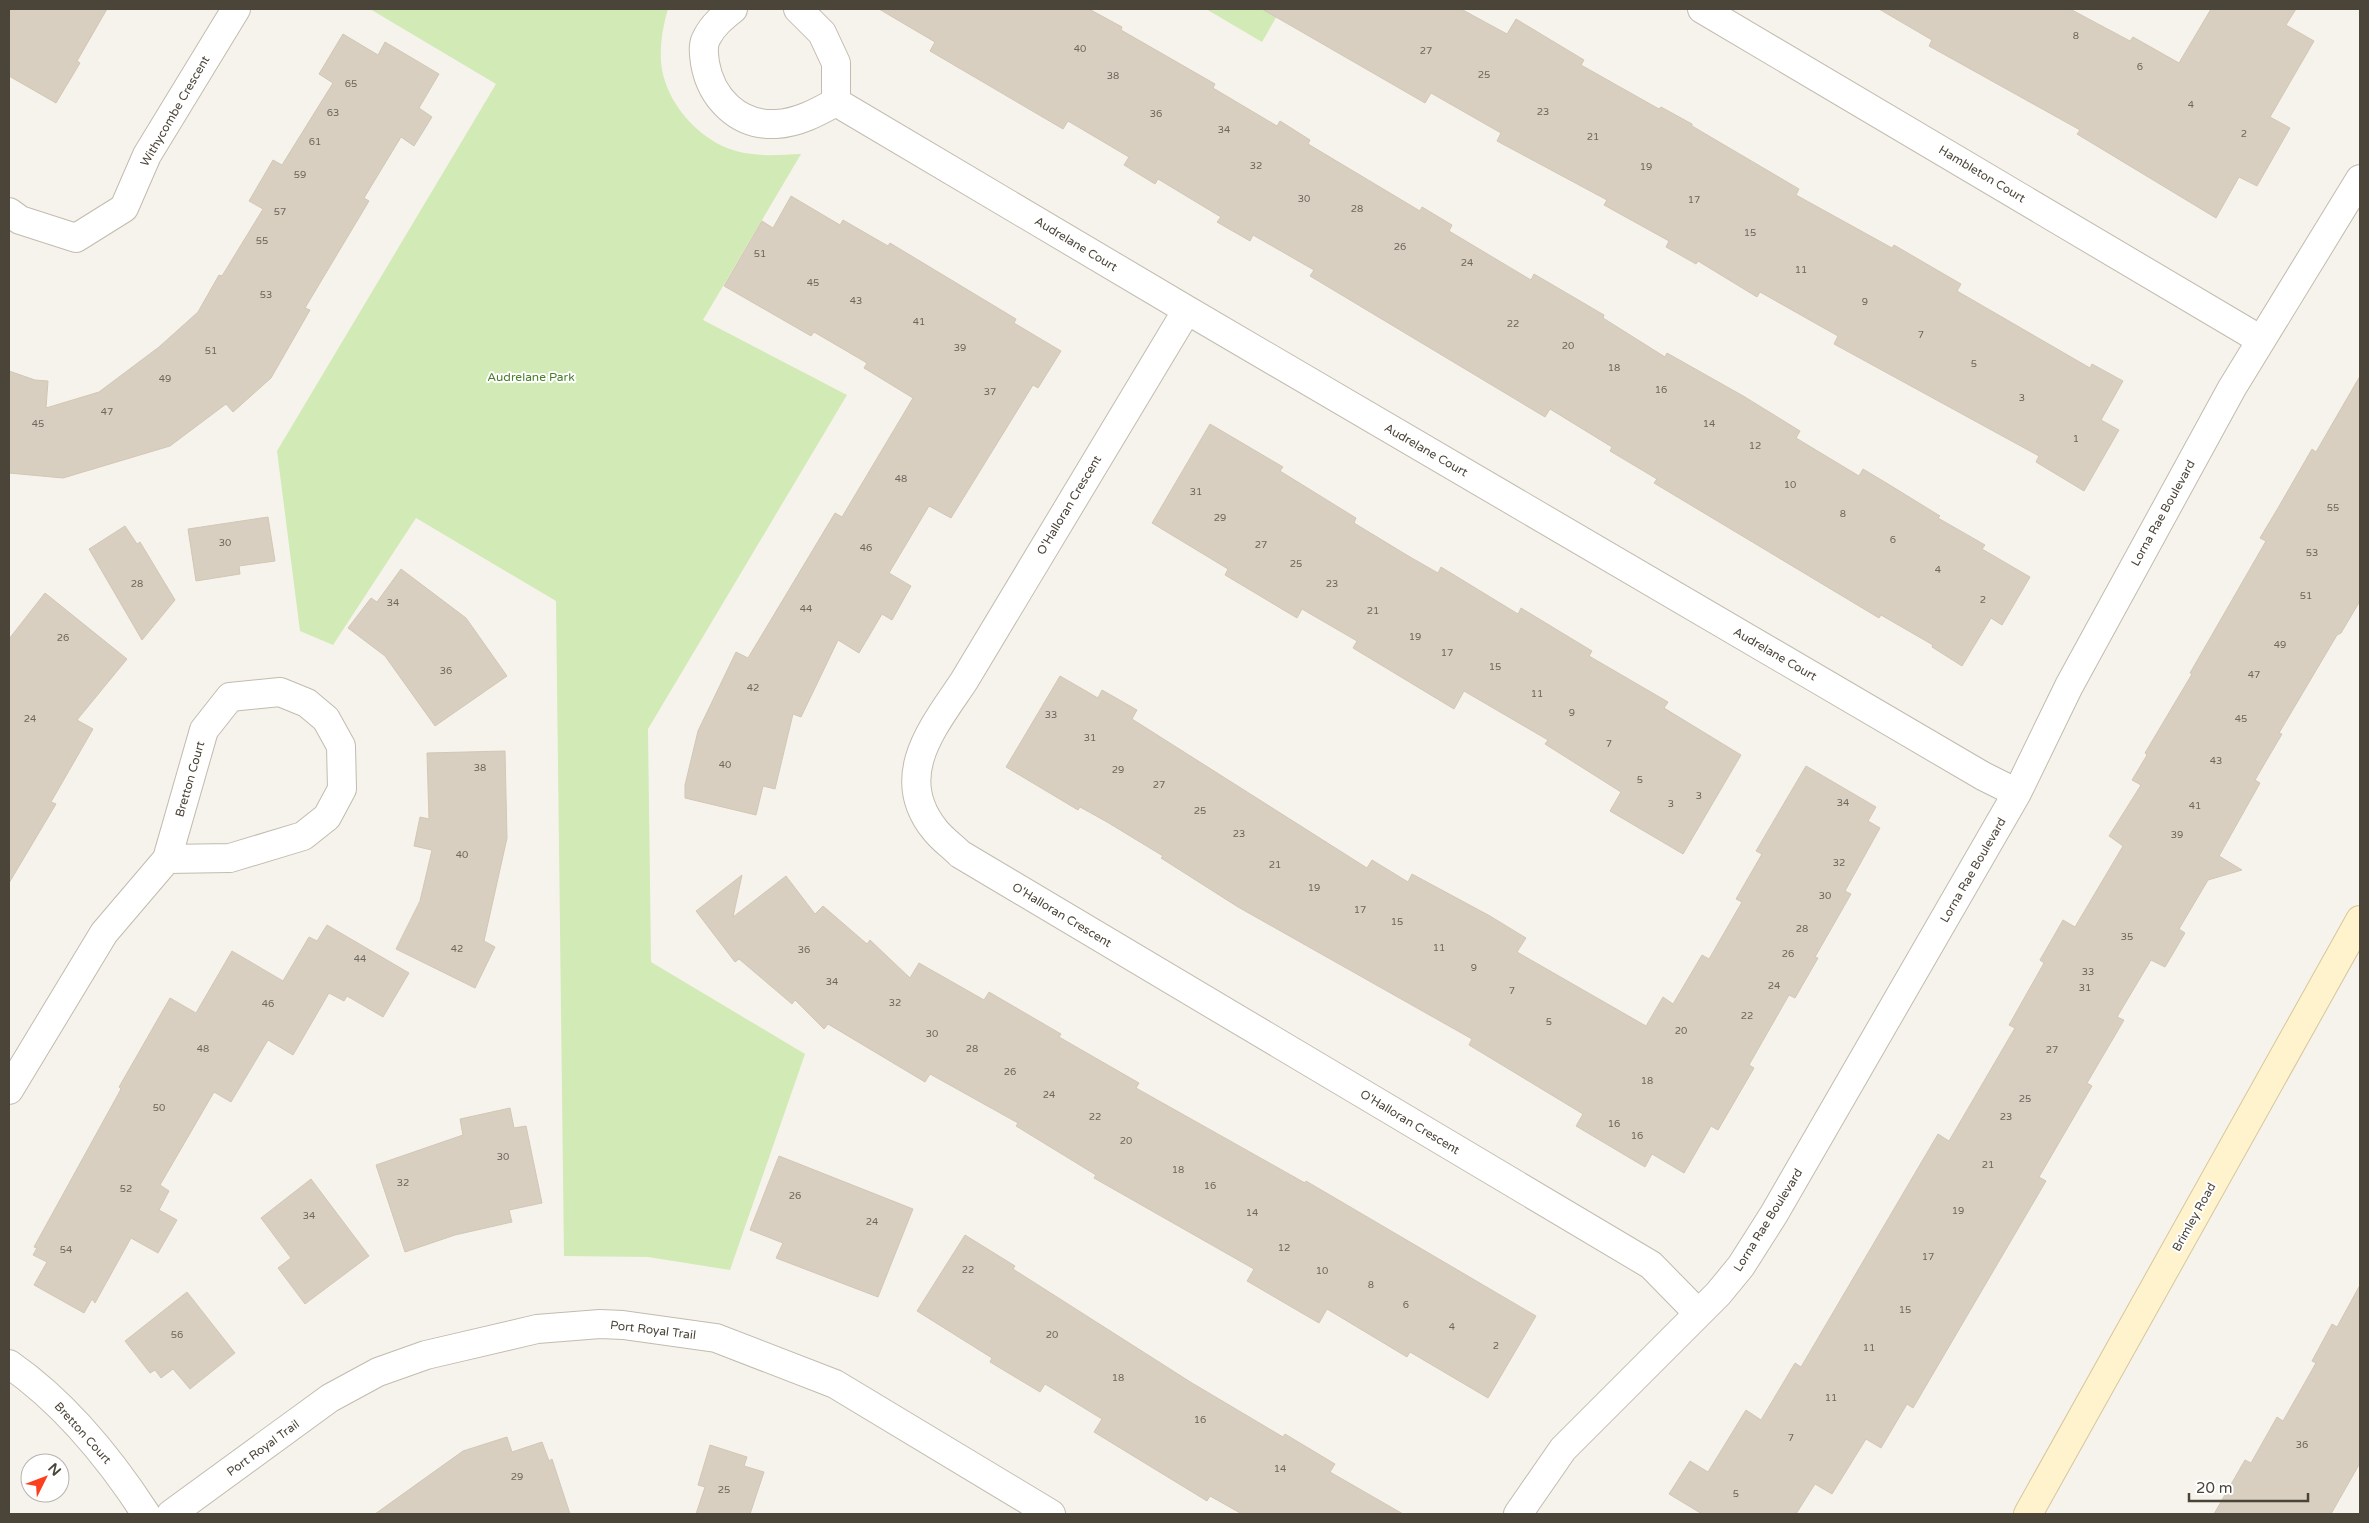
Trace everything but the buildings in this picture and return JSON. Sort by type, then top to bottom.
[{"type":"main road","name":"Brimley Road","points":[[2028,1514],[2360,920]]},
{"type":"street","name":"Withycombe Crescent","points":[[9,212],[20,220],[76,238],[124,208],[147,155],[236,9]]},
{"type":"street","points":[[733,9],[714,26],[706,38],[703,51],[708,80],[721,102],[744,120],[776,124],[811,116],[836,102],[836,63],[822,33],[798,9]]},
{"type":"street","name":"Hambleton Court","points":[[1702,9],[2262,340]]},
{"type":"street","name":"Audrelane Court","points":[[836,102],[1187,310],[1983,776],[2017,793]]},
{"type":"street","name":"Lorna Rae Boulevard","points":[[1518,1514],[1563,1449],[1718,1294],[1741,1266],[1774,1214],[2017,793],[2073,678],[2232,388],[2360,179]]},
{"type":"street","name":"O'Halloran Crescent","points":[[1187,310],[964,681],[926,738],[917,762],[916,784],[921,806],[934,829],[960,854],[1651,1265],[1698,1313]]},
{"type":"street","name":"Bretton Court","points":[[9,1090],[104,933],[167,858],[204,730],[230,697],[280,692],[307,703],[326,719],[341,746],[342,789],[327,817],[304,836],[230,858],[167,858]]},
{"type":"street","name":"Port Royal Trail","points":[[171,1514],[330,1398],[378,1372],[426,1355],[537,1330],[600,1324],[623,1325],[716,1338],[835,1384],[1051,1514]]},
{"type":"street","name":"Bretton Court","points":[[9,1364],[39,1385],[104,1453],[146,1514]]},
{"type":"green space","name":"Audrelane Park","points":[[370,9],[668,9],[661,48],[664,77],[676,105],[697,129],[722,146],[744,153],[760,155],[801,154],[703,320],[847,395],[648,729],[651,962],[805,1054],[730,1270],[648,1257],[564,1256],[556,601],[416,518],[333,645],[300,631],[277,451],[496,84]]},
{"type":"green space","points":[[1206,9],[1281,9],[1262,42]]}]
